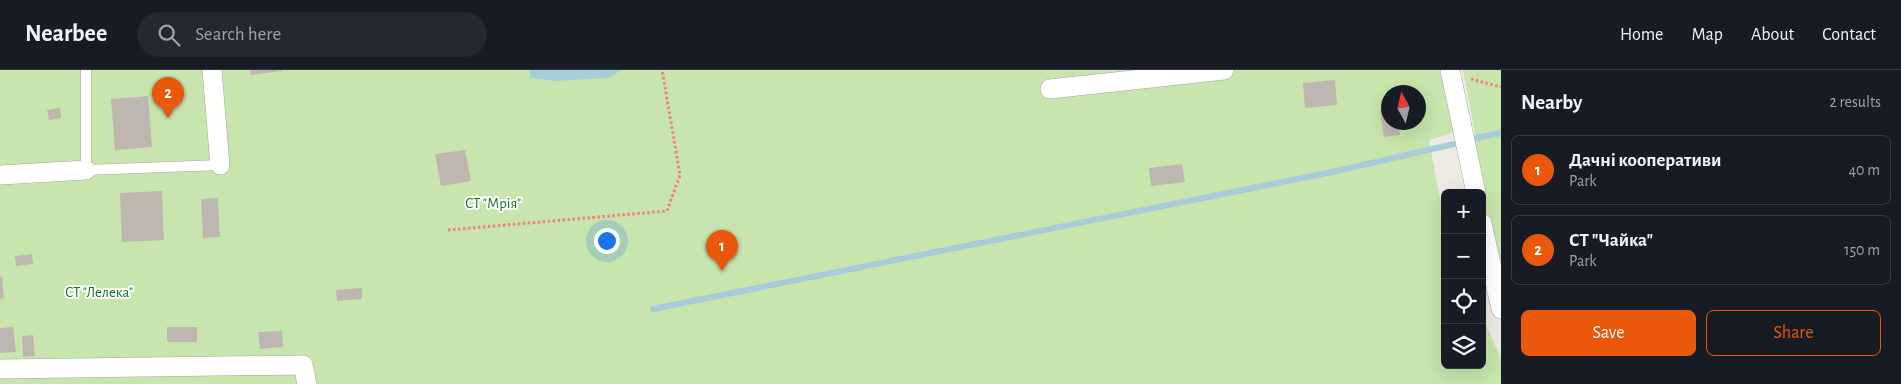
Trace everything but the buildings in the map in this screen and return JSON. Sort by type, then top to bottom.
[{"type":"street","points":[[212,70],[220,165]]},
{"type":"street","points":[[1050,89],[1224,70]]},
{"type":"street","points":[[1451,71],[1475,189]]},
{"type":"street","points":[[0,175],[86,170]]},
{"type":"street","points":[[1484,234],[1501,309]]},
{"type":"street","points":[[0,369],[303,365],[307,384]]},
{"type":"lane","points":[[86,70],[86,170],[220,165]]},
{"type":"path","points":[[448,230],[667,211],[680,176],[662,70]]},
{"type":"path","points":[[1451,71],[1501,87]]},
{"type":"green space","points":[[0,70],[1445,70],[1456,132],[1429,140],[1441,204],[1441,369],[1486,369],[1486,325],[1501,359],[1501,384],[0,384]]},
{"type":"green space","points":[[1463,70],[1501,70],[1501,309],[1486,241],[1486,189],[1481,189],[1465,141],[1476,138]]},
{"type":"water","points":[[530,70],[621,70],[610,78],[555,81],[530,78]]},
{"type":"waterway","points":[[1476,138],[1501,133]]},
{"type":"waterway","points":[[653,309],[1337,171],[1454,144]]},
{"type":"place","name":"СТ \"Чайка\"","points":[[168,118]]},
{"type":"place","name":"Дачні кооперативи","points":[[722,271]]},
{"type":"park label","name":"СТ \"Мрія\"","points":[[493,203]]},
{"type":"park label","name":"СТ \"Лелека\"","points":[[99,292]]}]
